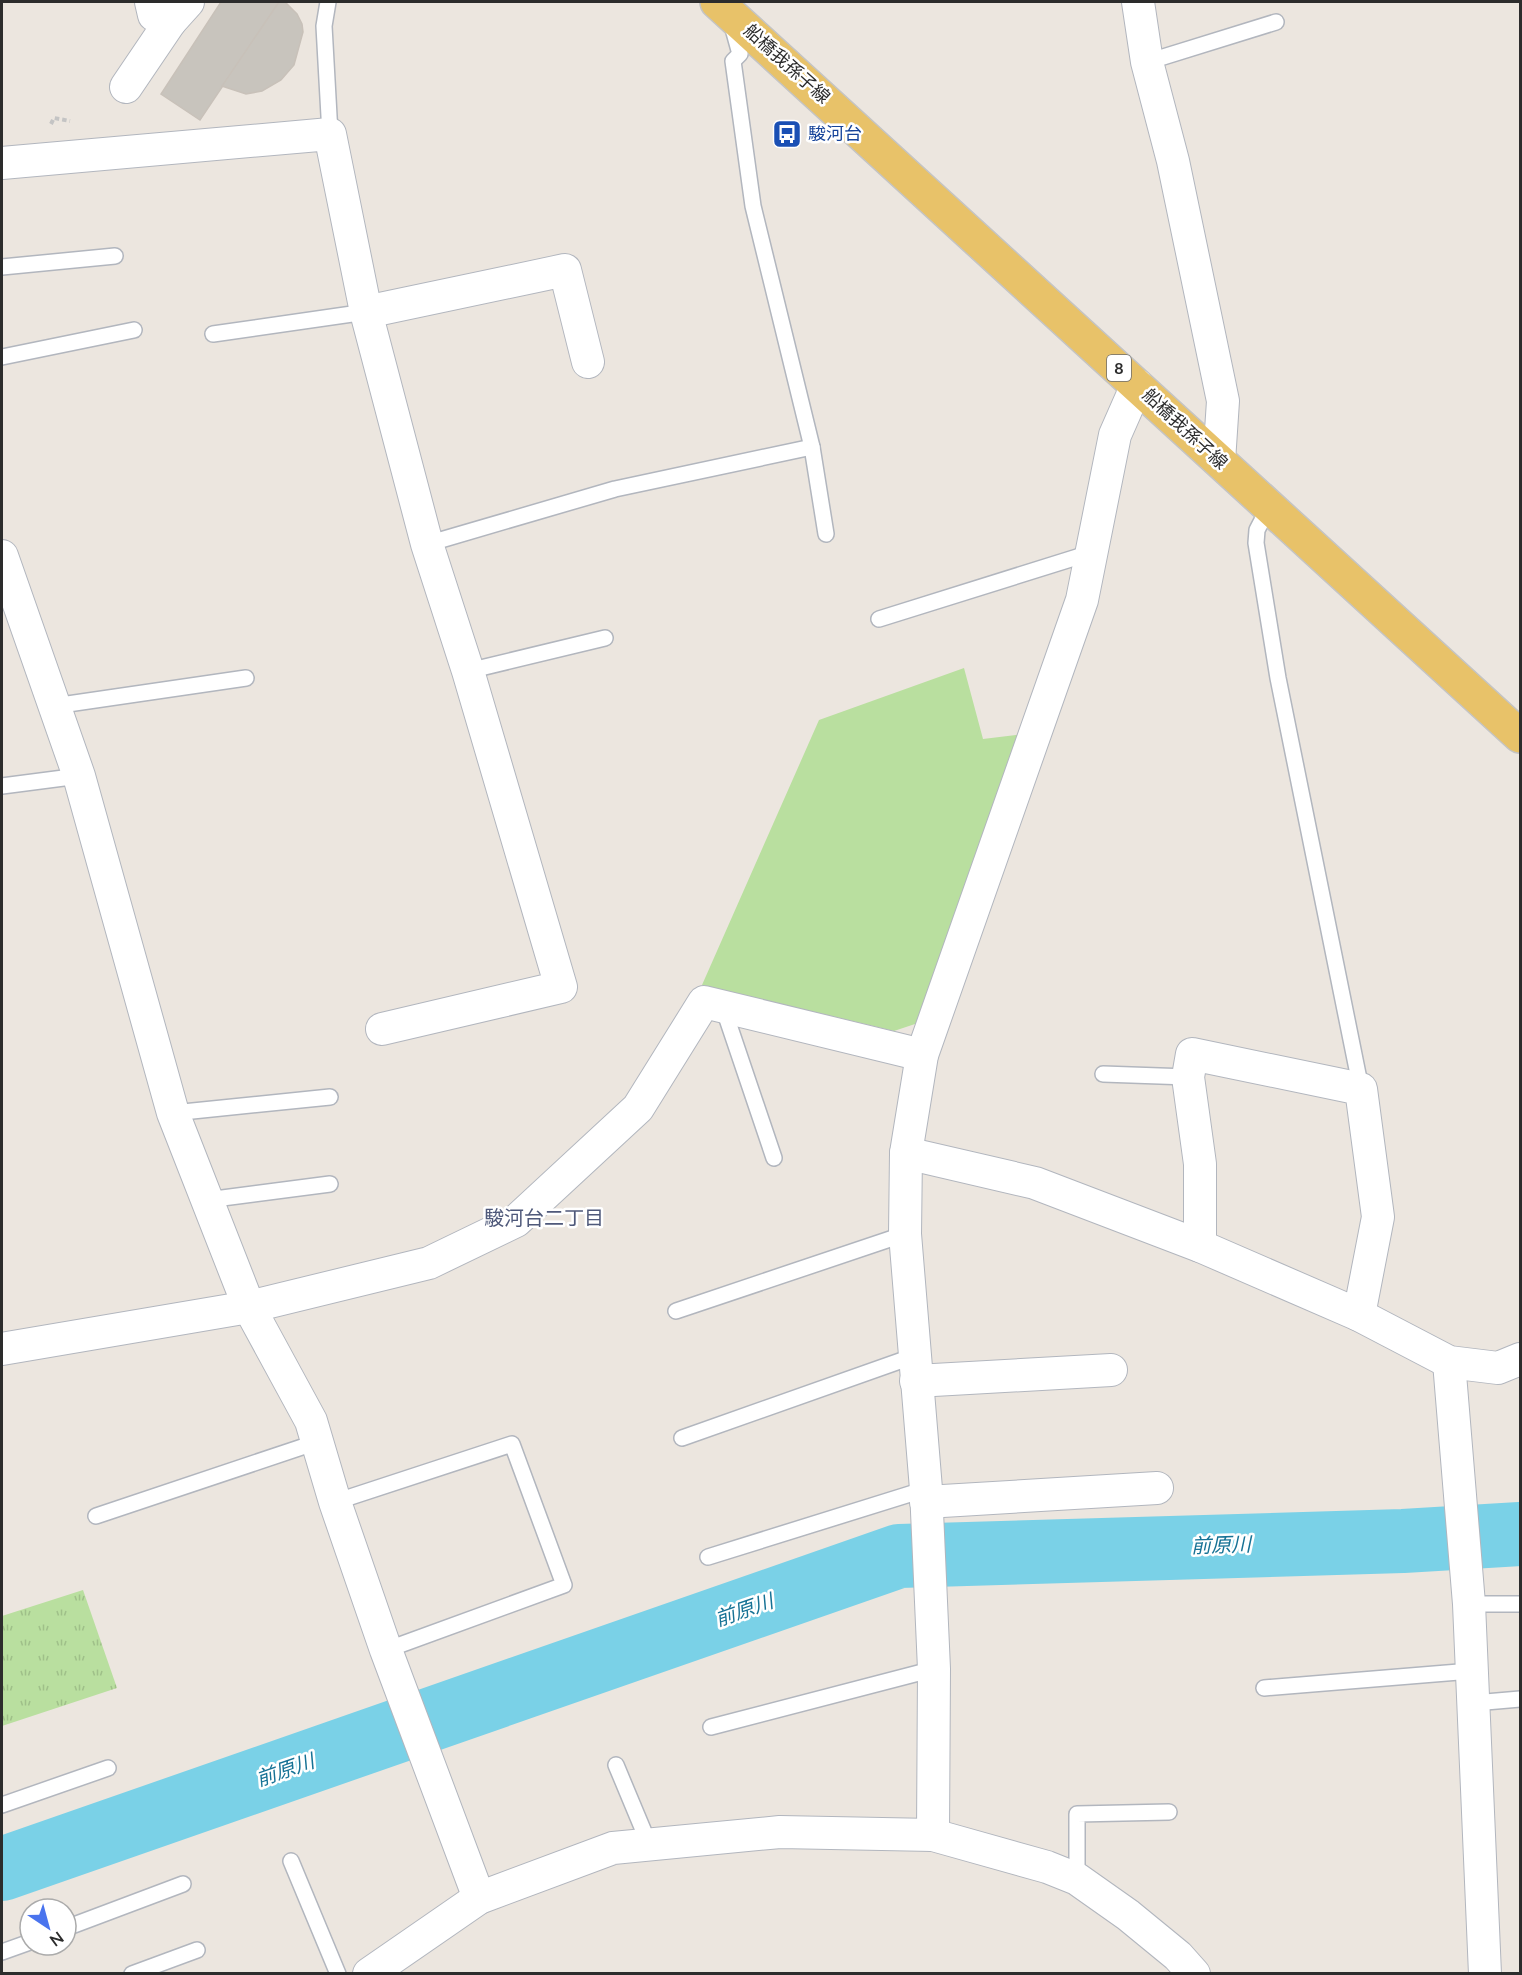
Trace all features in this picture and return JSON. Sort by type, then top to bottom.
[{"type":"main road","name":"船橋我孫子線","points":[[724,5],[1521,736]]},
{"type":"street","points":[[1140,2],[1147,62],[1173,161],[1223,401],[1219,461]]},
{"type":"street","points":[[126,87],[170,8]]},
{"type":"street","points":[[2,163],[330,134],[366,312],[427,544],[468,671],[561,987],[382,1029]]},
{"type":"street","points":[[366,312],[565,270],[588,362]]},
{"type":"street","points":[[933,1835],[934,1669],[926,1495],[905,1234],[906,1153],[922,1055],[1082,600],[1115,435],[1137,385]]},
{"type":"street","points":[[2,556],[78,776],[173,1113],[249,1307],[311,1420],[335,1502],[386,1650],[479,1898]]},
{"type":"street","points":[[2,1349],[249,1307],[429,1263],[516,1221],[638,1108],[704,1002],[922,1055]]},
{"type":"street","points":[[1200,1246],[1200,1164],[1188,1077],[1192,1054],[1361,1089],[1378,1217],[1359,1315]]},
{"type":"street","points":[[906,1153],[1035,1183],[1200,1246],[1359,1315],[1449,1362],[1498,1368],[1521,1359]]},
{"type":"street","points":[[1449,1362],[1469,1604],[1485,1974]]},
{"type":"street","points":[[915,1368],[1112,1370]]},
{"type":"street","points":[[926,1495],[1157,1488]]},
{"type":"street","points":[[369,1974],[479,1898],[614,1848],[780,1833],[933,1835],[1047,1867],[1077,1879],[1128,1915],[1178,1956],[1194,1974]]},
{"type":"lane","points":[[328,2],[324,26],[330,134]]},
{"type":"lane","points":[[724,5],[740,54],[733,61],[753,206],[812,447],[826,534]]},
{"type":"lane","points":[[1147,62],[1276,22]]},
{"type":"lane","points":[[2,267],[116,256]]},
{"type":"lane","points":[[213,334],[366,312]]},
{"type":"lane","points":[[2,357],[134,330]]},
{"type":"lane","points":[[427,544],[615,489],[812,447]]},
{"type":"lane","points":[[1270,505],[1257,530],[1256,543],[1278,678],[1361,1089]]},
{"type":"lane","points":[[879,619],[1090,553]]},
{"type":"lane","points":[[468,671],[604,639]]},
{"type":"lane","points":[[54,706],[246,678]]},
{"type":"lane","points":[[2,786],[78,776]]},
{"type":"lane","points":[[723,1006],[774,1158]]},
{"type":"lane","points":[[1103,1074],[1188,1077]]},
{"type":"lane","points":[[173,1113],[330,1097]]},
{"type":"lane","points":[[207,1200],[330,1184]]},
{"type":"lane","points":[[676,1311],[905,1234]]},
{"type":"lane","points":[[682,1438],[915,1368]]},
{"type":"lane","points":[[96,1516],[317,1442]]},
{"type":"lane","points":[[335,1502],[512,1444],[564,1585],[386,1650]]},
{"type":"lane","points":[[708,1557],[926,1495]]},
{"type":"lane","points":[[1469,1604],[1521,1604]]},
{"type":"lane","points":[[711,1727],[934,1669]]},
{"type":"lane","points":[[1264,1688],[1471,1671]]},
{"type":"lane","points":[[1474,1703],[1521,1699]]},
{"type":"lane","points":[[616,1765],[649,1844]]},
{"type":"lane","points":[[2,1805],[108,1768]]},
{"type":"lane","points":[[1077,1879],[1077,1814],[1169,1812]]},
{"type":"lane","points":[[291,1861],[338,1974]]},
{"type":"lane","points":[[78,1923],[183,1884]]},
{"type":"lane","points":[[2,1952],[18,1946]]},
{"type":"lane","points":[[132,1974],[197,1950]]},
{"type":"green space","points":[[964,668],[983,739],[1025,734],[924,1021],[894,1031],[702,985],[819,720]]},
{"type":"green space","points":[[83,1590],[117,1688],[2,1726],[2,1616]]},
{"type":"building","points":[[221,2],[279,2],[200,120],[161,94]]},
{"type":"building","points":[[279,2],[285,2],[297,14],[302,24],[303,32],[294,65],[281,80],[262,91],[246,94],[222,86]]},
{"type":"waterway","name":"前原川","points":[[2,1869],[899,1556],[1403,1541],[1520,1534]]},
{"type":"place","name":"駿河台","points":[[787,134]]},
{"type":"district","name":"駿河台二丁目","points":[[544,1218]]}]
